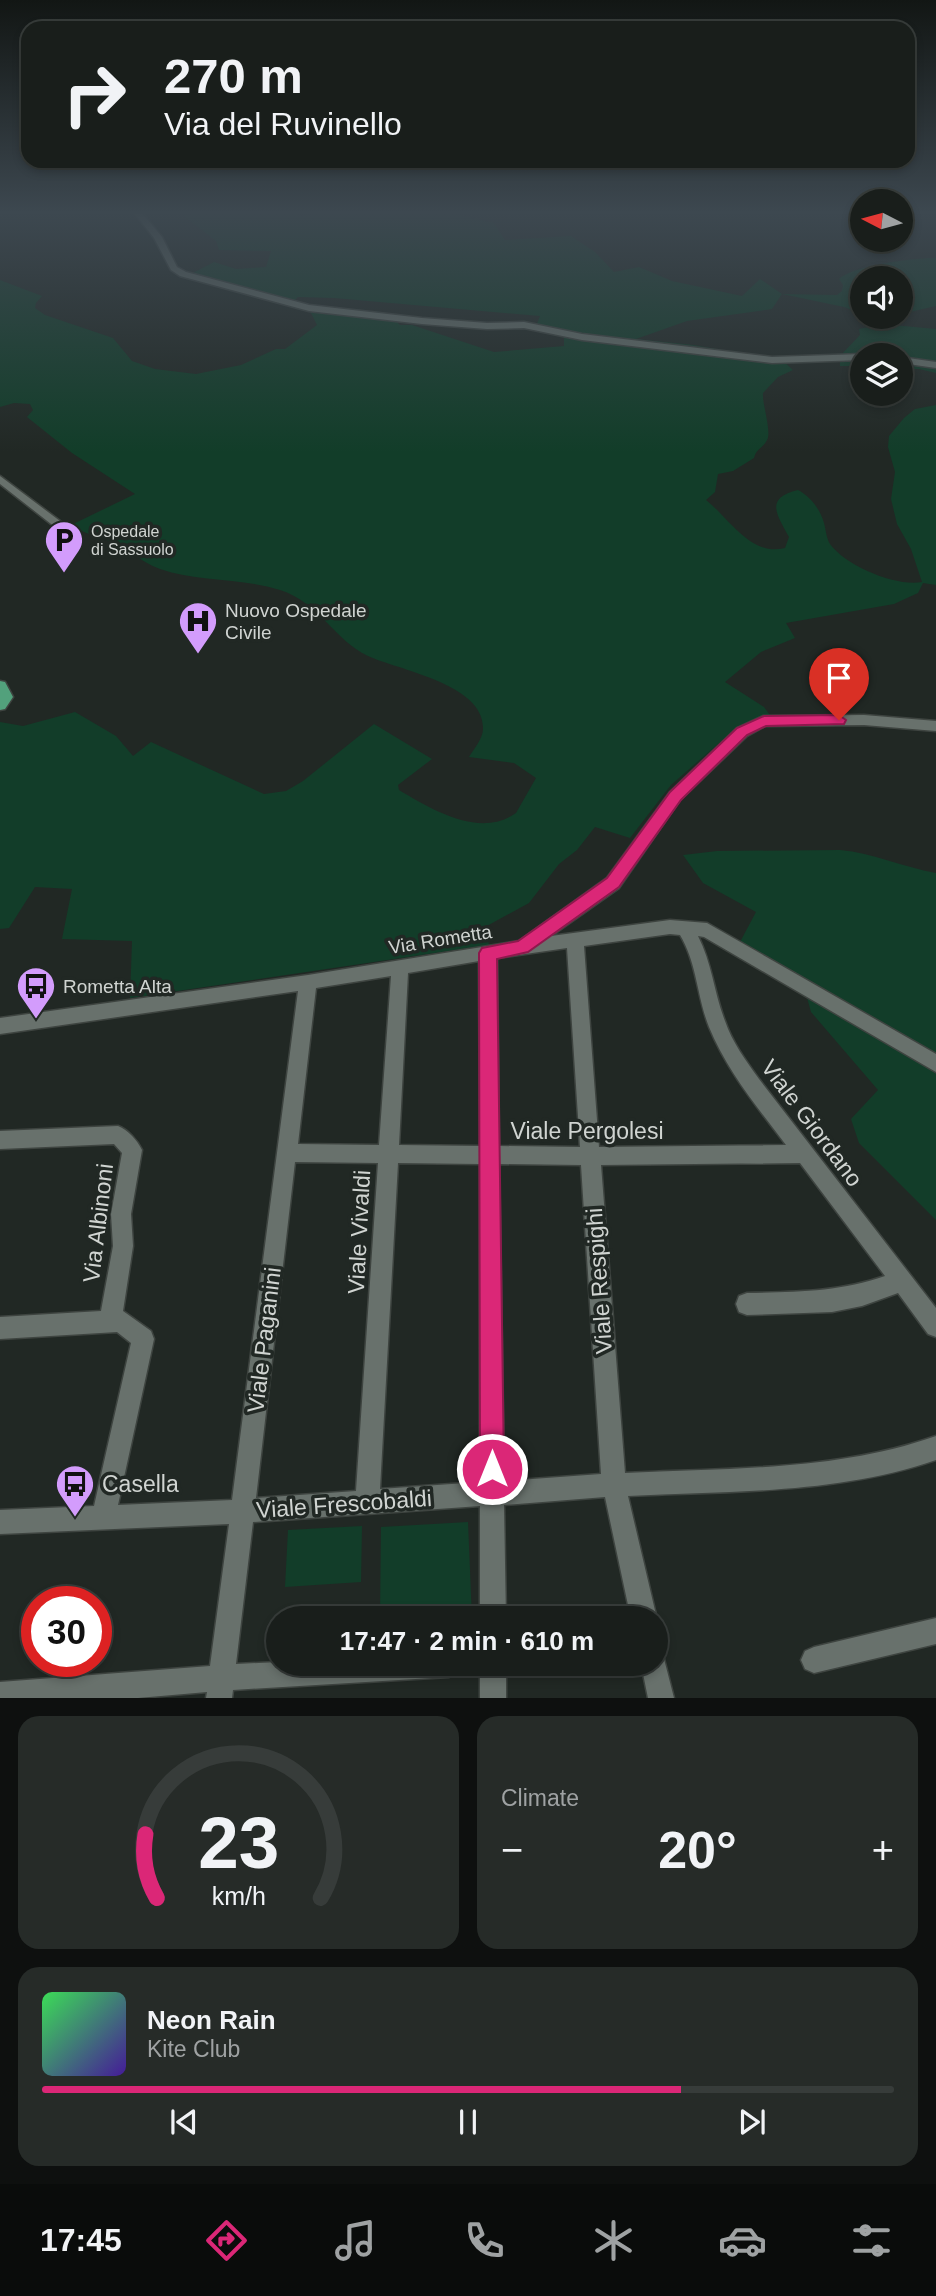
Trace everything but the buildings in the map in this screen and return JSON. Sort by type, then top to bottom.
[{"type":"main road","points":[[0,686],[5,697],[0,705]]},
{"type":"street","points":[[253,293],[299,306],[422,321],[538,327],[582,337],[772,360],[850,357]]},
{"type":"street","points":[[913,362],[936,365]]},
{"type":"street","points":[[0,479],[64,529]]},
{"type":"street","points":[[522,947],[613,883],[675,796],[742,732],[764,721],[864,720],[936,726]]},
{"type":"street","name":"Via Rometta","points":[[0,1026],[670,927],[706,930],[936,1065]]},
{"type":"street","name":"Viale Giordano","points":[[686,930],[699,950],[712,1011],[724,1044],[804,1154],[936,1326]]},
{"type":"street","name":"Viale Respighi","points":[[575,941],[614,1485],[641,1606]]},
{"type":"street","points":[[488,953],[493,1606]]},
{"type":"street","name":"Viale Vivaldi","points":[[367,1501],[400,967]]},
{"type":"street","name":"Viale Paganini","points":[[220,1688],[308,982]]},
{"type":"street","name":"Via Albinoni","points":[[0,1140],[118,1135],[132,1150],[121,1214],[123,1246],[110,1322]]},
{"type":"street","name":"Viale Pergolesi","points":[[287,1153],[590,1156],[804,1154]]},
{"type":"street","points":[[747,1304],[832,1301],[862,1295],[901,1281]]},
{"type":"street","points":[[0,1328],[121,1321],[143,1339],[104,1516]]},
{"type":"street","name":"Viale Frescobaldi","points":[[0,1522],[243,1511],[614,1485],[820,1475],[913,1456],[936,1448]]},
{"type":"street","points":[[814,1660],[936,1631]]},
{"type":"street","points":[[0,1695],[220,1688],[334,1676]]},
{"type":"street","points":[[493,1676],[493,1698]]},
{"type":"street","points":[[656,1676],[661,1698]]},
{"type":"green space","points":[[0,293],[35,293],[42,296],[35,308],[45,315],[113,338],[132,361],[155,369],[196,374],[241,365],[276,349],[285,349],[317,325],[310,311],[395,320],[400,325],[412,325],[494,352],[564,346],[564,331],[536,326],[540,316],[334,298],[298,297],[290,305],[248,293],[729,293],[742,296],[745,293],[781,293],[772,309],[687,321],[636,339],[693,345],[782,360],[793,370],[778,377],[763,393],[768,431],[765,443],[754,458],[733,471],[718,474],[715,492],[706,500],[751,542],[773,549],[785,548],[789,537],[778,515],[777,503],[787,493],[798,490],[814,504],[822,518],[830,544],[847,560],[886,578],[911,583],[922,582],[911,549],[897,524],[891,499],[895,472],[888,447],[889,436],[904,418],[915,409],[936,405],[936,585],[923,583],[918,593],[894,604],[786,623],[795,638],[761,652],[725,682],[764,707],[775,722],[758,723],[727,736],[671,785],[630,838],[595,827],[577,850],[559,864],[529,903],[485,927],[489,945],[130,998],[132,941],[62,939],[72,889],[35,887],[9,928],[0,929],[0,722],[23,726],[75,712],[116,736],[133,756],[151,742],[264,794],[286,791],[303,781],[374,724],[432,759],[398,785],[399,790],[441,812],[472,822],[502,820],[516,813],[536,778],[514,763],[469,757],[483,732],[480,714],[470,701],[438,681],[368,656],[356,649],[316,612],[294,596],[251,583],[189,576],[160,569],[111,542],[69,526],[135,494],[72,453],[27,417],[33,410],[30,404],[14,403],[0,407]]},
{"type":"green space","points":[[850,293],[850,309],[844,307],[782,294]]},
{"type":"green space","points":[[913,293],[936,293],[936,306],[913,311]]},
{"type":"green space","points":[[913,327],[936,329],[936,373],[913,369],[913,343],[852,343],[860,335],[859,329],[913,329]]},
{"type":"green space","points":[[850,346],[850,366],[840,366],[840,356]]},
{"type":"green space","points":[[840,850],[936,873],[936,1220],[859,1143],[851,1119],[878,1090],[811,1012],[801,976],[740,942],[756,912],[703,883],[683,855],[717,851]]},
{"type":"green space","points":[[468,1522],[471,1606],[380,1606],[381,1527]]},
{"type":"green space","points":[[362,1526],[361,1582],[285,1587],[288,1530]]},
{"type":"place","name":"Ospedale di Sassuolo","points":[[64,574]]},
{"type":"place","name":"Nuovo Ospedale Civile","points":[[198,655]]},
{"type":"place","name":"Rometta Alta","points":[[36,1020]]},
{"type":"place","name":"Casella","points":[[75,1518]]},
{"type":"route","points":[[492,1469],[488,953],[522,947],[613,883],[675,796],[742,732],[764,721],[839,720]]}]
